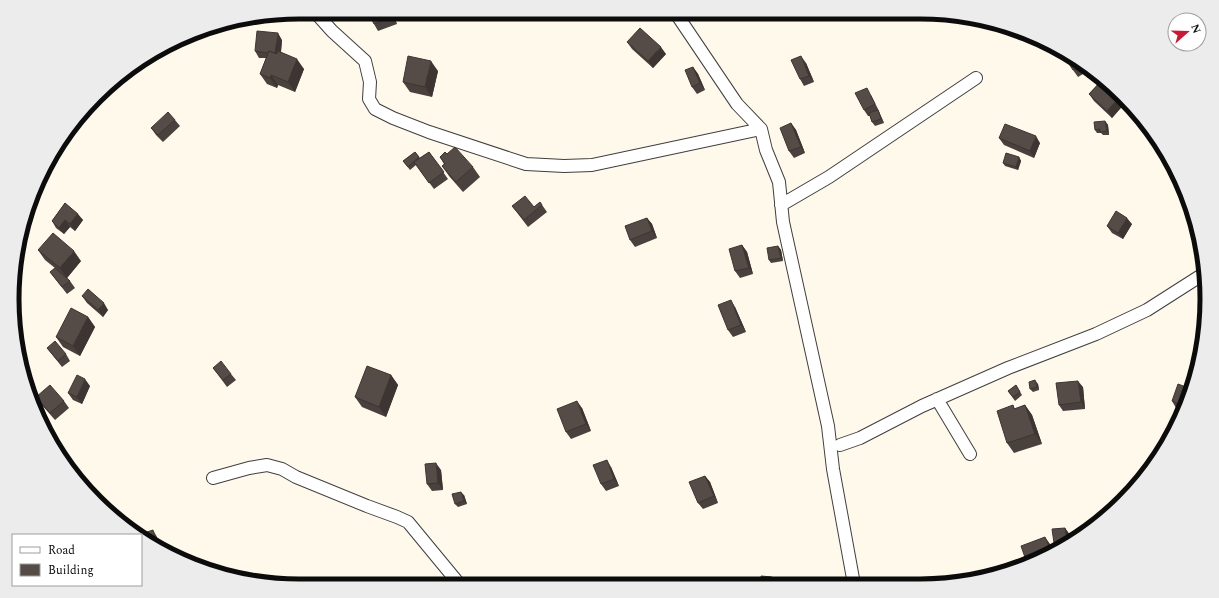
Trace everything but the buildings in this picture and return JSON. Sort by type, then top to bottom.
[{"type":"street","points":[[321,19],[332,31],[365,61],[370,82],[369,99],[375,109],[393,118],[429,132],[526,164],[564,166],[592,165],[761,129]]},
{"type":"street","points":[[680,19],[737,104],[761,129],[766,150],[779,182],[783,222],[828,426],[833,469],[853,579]]},
{"type":"street","points":[[781,205],[828,177],[976,78]]},
{"type":"street","points":[[840,445],[860,438],[937,399],[1008,368],[1103,331],[1147,310],[1199,277]]},
{"type":"street","points":[[937,399],[970,454]]},
{"type":"street","points":[[828,426],[840,445],[833,469]]},
{"type":"street","points":[[213,478],[249,468],[267,466],[282,469],[296,477],[408,522],[455,579]]}]
